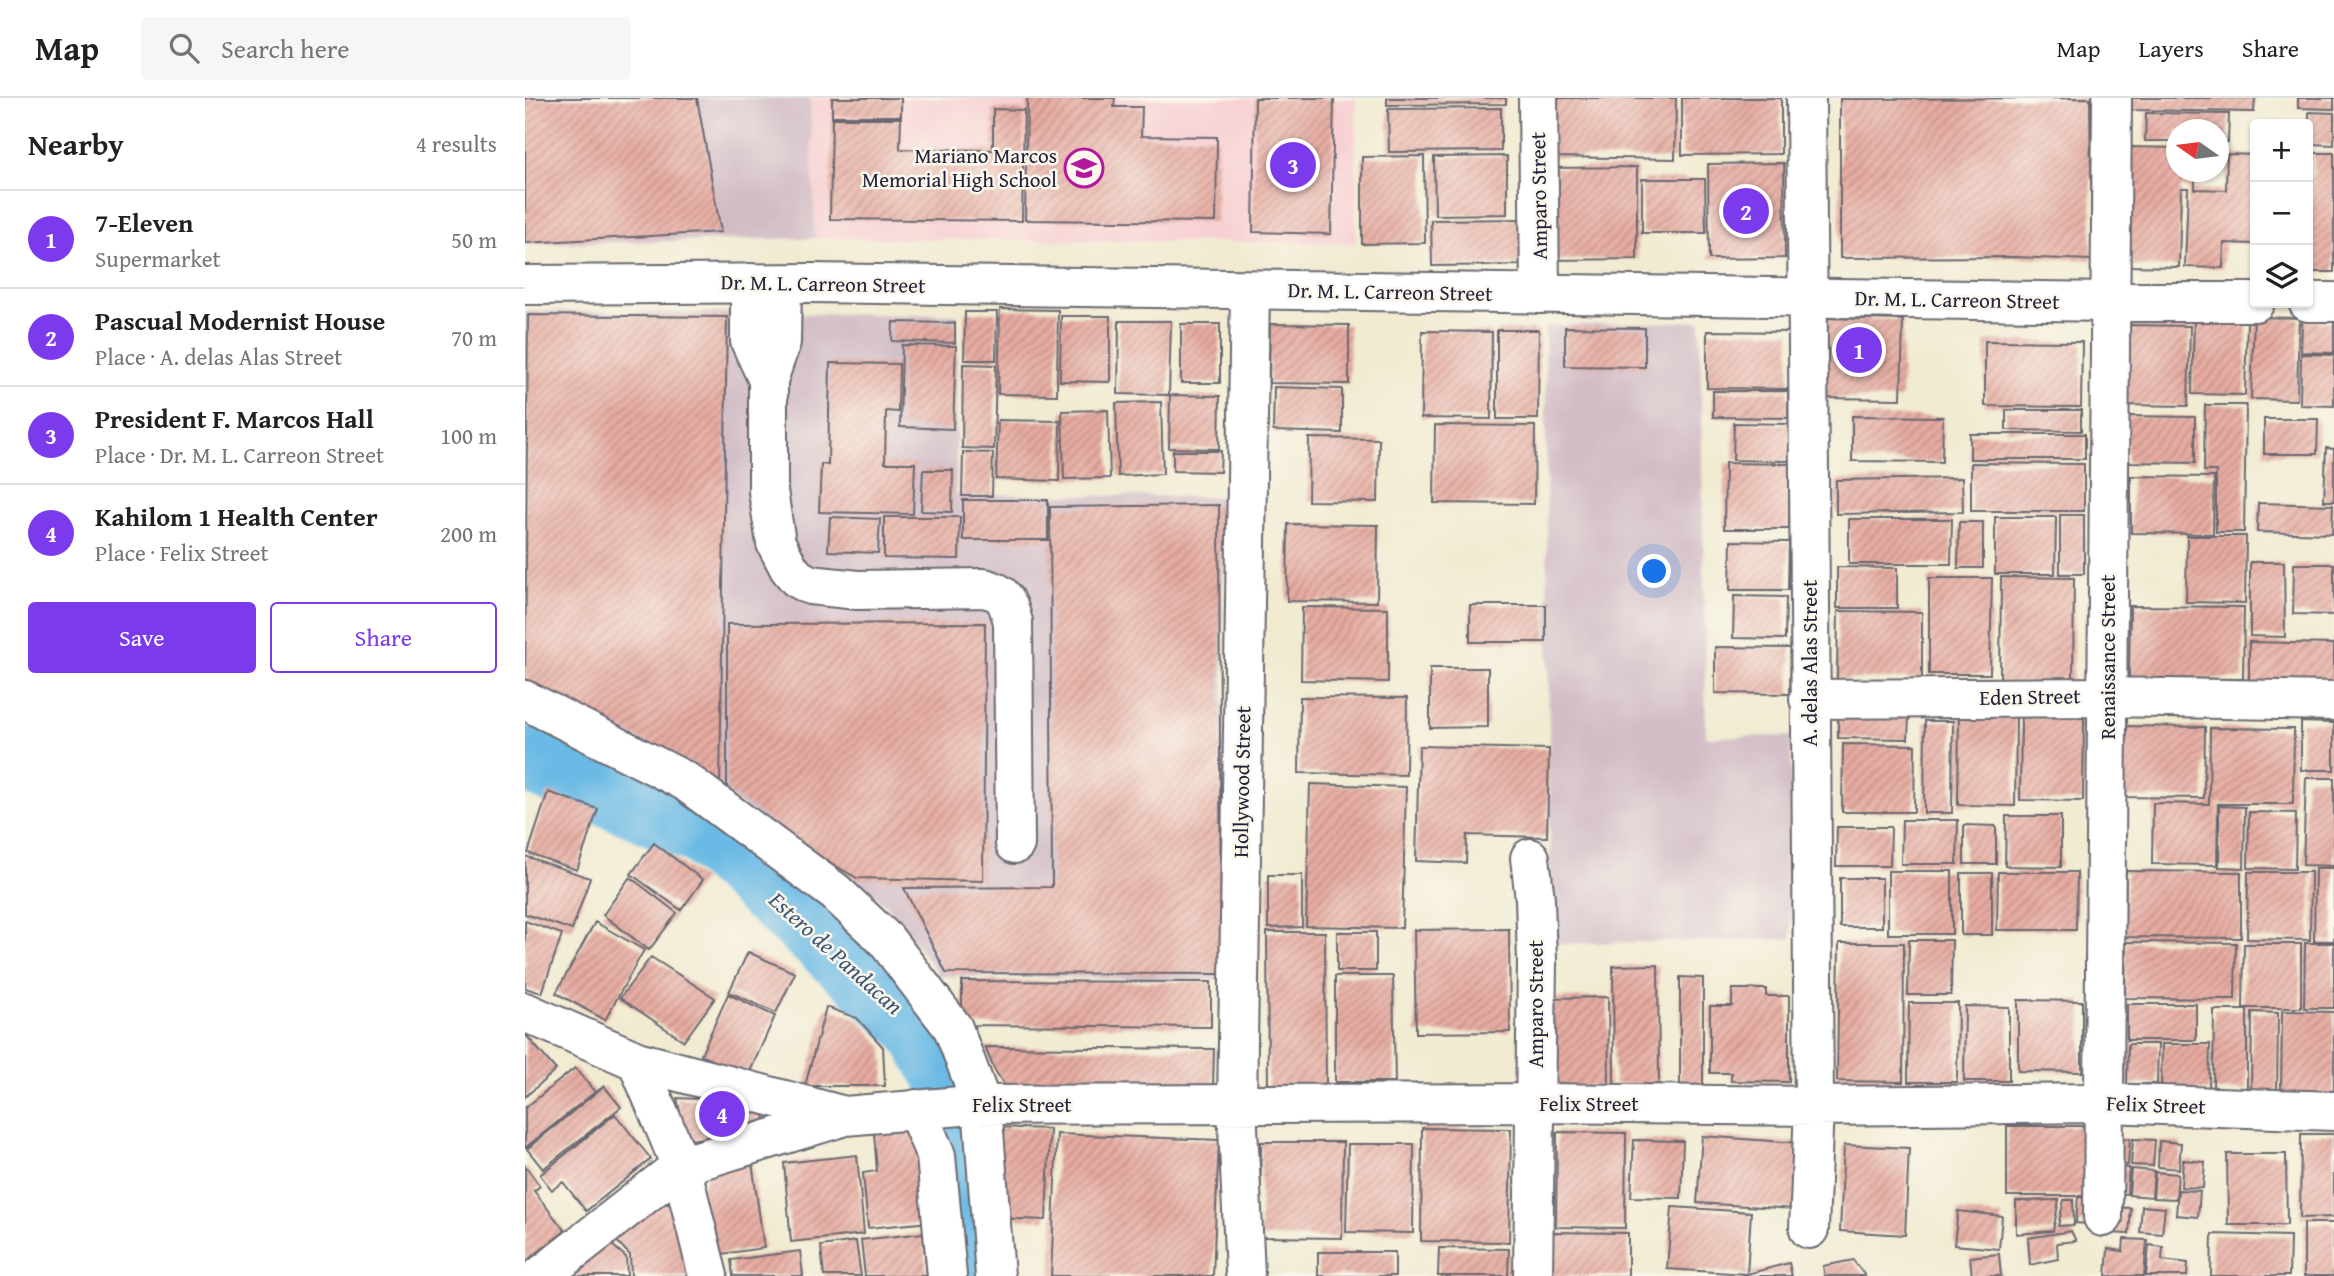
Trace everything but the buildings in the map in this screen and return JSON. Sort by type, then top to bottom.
[{"type":"street","name":"Amparo Street","points":[[1538,98],[1540,294]]},
{"type":"street","name":"A. delas Alas Street","points":[[1806,98],[1814,1106],[1809,1228]]},
{"type":"street","name":"Renaissance Street","points":[[2103,1217],[2112,98]]},
{"type":"street","name":"Dr. M. L. Carreon Street","points":[[525,285],[766,284],[2250,302]]},
{"type":"street","points":[[766,284],[750,341],[768,380],[768,491],[776,542],[789,568],[797,578],[810,585],[858,590],[983,588],[996,591],[1006,600],[1013,622],[1015,844]]},
{"type":"street","name":"Hollywood Street","points":[[1246,1275],[1237,1105],[1250,291]]},
{"type":"street","points":[[2313,302],[2334,302]]},
{"type":"street","name":"Eden Street","points":[[1809,699],[2108,696],[2334,701]]},
{"type":"street","points":[[525,700],[685,781],[835,892],[886,940],[953,1028],[977,1105],[996,1276]]},
{"type":"street","name":"Amparo Street","points":[[1529,858],[1536,924],[1533,1276]]},
{"type":"street","name":"Felix Street","points":[[525,1012],[637,1061],[845,1116]]},
{"type":"street","points":[[637,1061],[681,1167],[708,1276]]},
{"type":"street","name":"Felix Street","points":[[681,1167],[845,1116],[977,1105],[1536,1103],[1814,1106],[2105,1103],[2334,1111]]},
{"type":"street","points":[[920,1108],[936,1156],[947,1276]]},
{"type":"street","points":[[541,1276],[681,1167]]},
{"type":"shaded area","points":[[525,98],[810,98],[815,238],[525,244]]},
{"type":"shaded area","name":"Mariano Marcos Memorial High School","points":[[810,98],[1356,98],[1356,243],[815,238]]},
{"type":"shaded area","points":[[525,311],[957,315],[956,494],[1221,497],[1226,980],[940,976],[886,904],[723,793],[525,683]]},
{"type":"shaded area","points":[[1700,321],[1706,737],[1791,736],[1791,939],[1551,944],[1545,326]]},
{"type":"waterway","name":"Estero de Pandacan","points":[[525,759],[702,833],[917,1025],[956,1091],[971,1276]]},
{"type":"place","name":"President F. Marcos Hall","points":[[1293,165]]},
{"type":"place","name":"Mariano Marcos Memorial High School","points":[[1084,168]]},
{"type":"place","name":"Pascual Modernist House","points":[[1746,211]]},
{"type":"place","name":"7-Eleven","points":[[1859,350]]},
{"type":"place","name":"Kahilom 1 Health Center","points":[[722,1114]]}]
